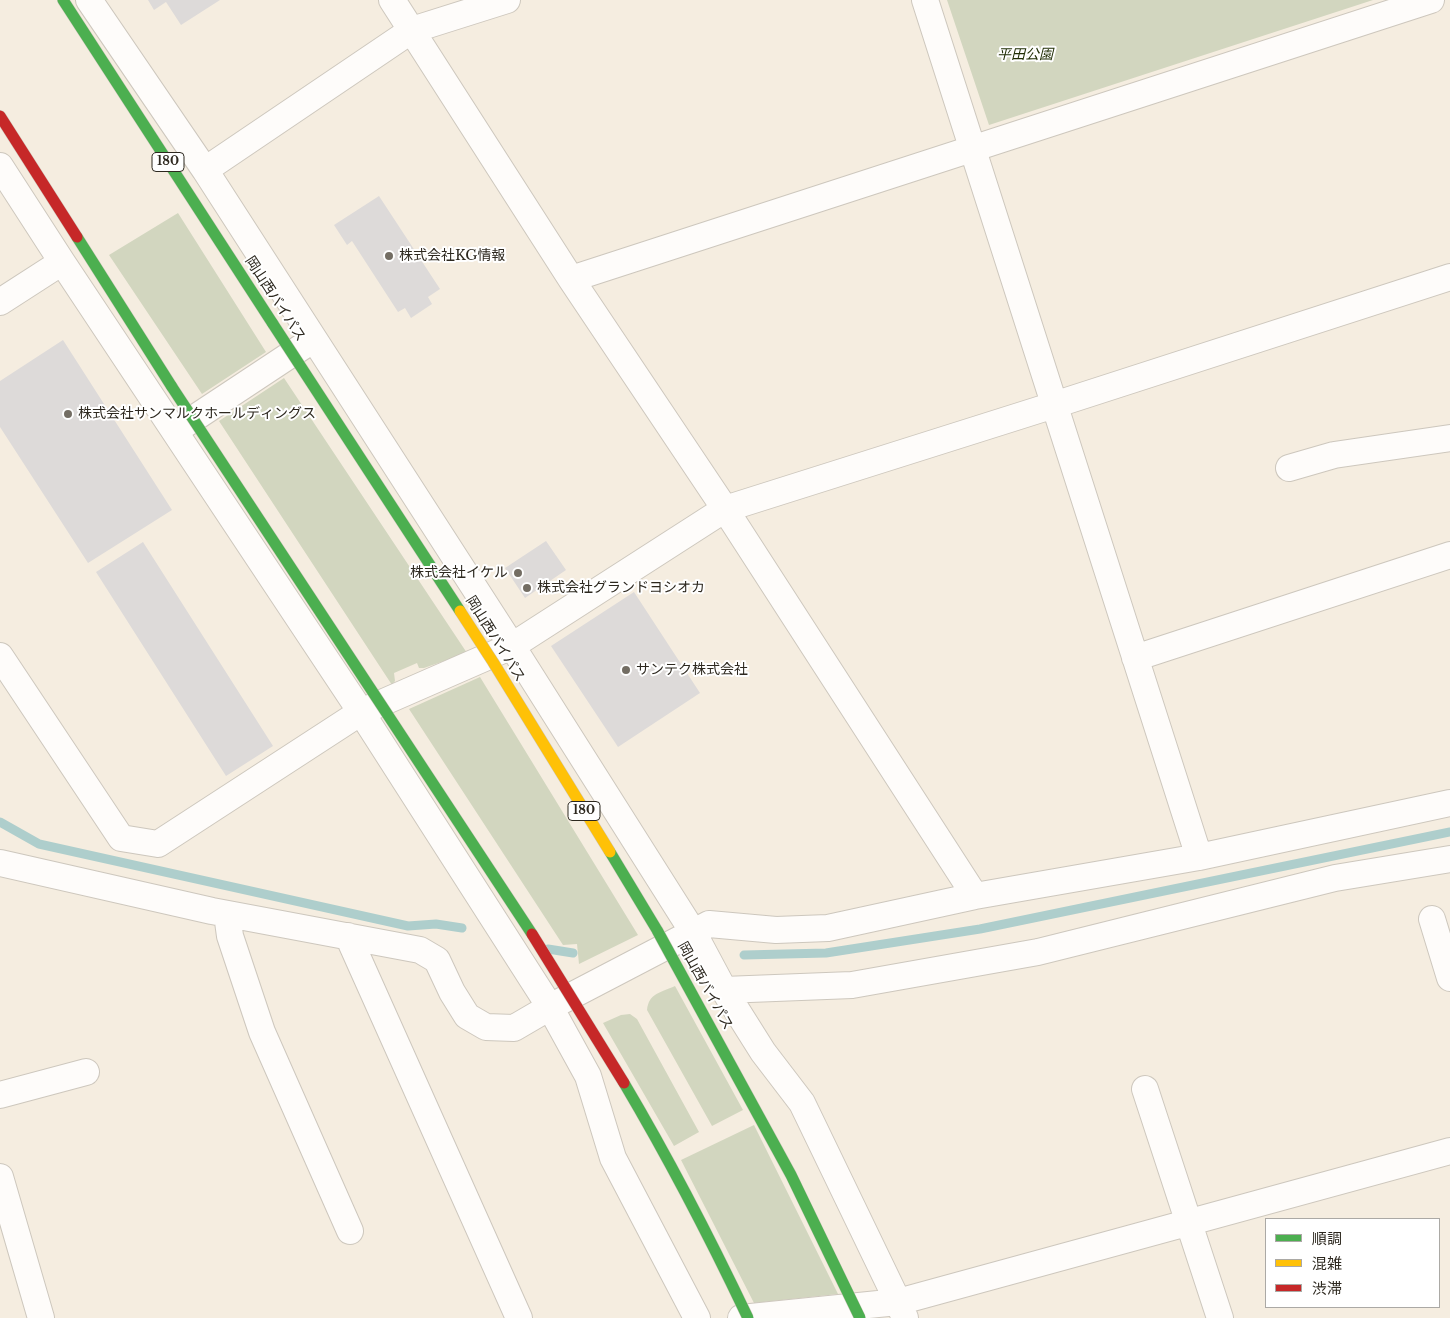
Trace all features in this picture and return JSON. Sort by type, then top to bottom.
[{"type":"highway","name":"岡山西バイパス","points":[[63,0],[492,662],[657,930],[791,1175],[860,1318]]},
{"type":"highway","points":[[0,116],[172,387],[538,942],[652,1130],[748,1318]]},
{"type":"street","points":[[89,0],[205,170],[512,646],[693,932],[724,990],[763,1052],[802,1103],[901,1310]]},
{"type":"street","points":[[392,0],[571,279],[725,509],[975,896]]},
{"type":"street","points":[[205,170],[412,30],[506,0]]},
{"type":"street","points":[[925,0],[1199,857]]},
{"type":"street","points":[[571,279],[1431,0]]},
{"type":"street","points":[[0,166],[174,432],[361,712],[550,1007],[588,1076],[613,1158],[696,1318]]},
{"type":"street","points":[[0,302],[62,262]]},
{"type":"street","points":[[0,656],[121,838],[158,844],[361,712],[512,646],[725,509],[1450,277]]},
{"type":"street","points":[[174,432],[314,339]]},
{"type":"street","points":[[1289,468],[1334,455],[1450,438]]},
{"type":"street","points":[[1136,658],[1450,555]]},
{"type":"street","points":[[0,863],[227,914],[420,950],[437,960],[452,992],[467,1016],[486,1027],[514,1028],[550,1007],[709,924],[776,930],[828,928],[975,896],[1199,857],[1450,803]]},
{"type":"street","points":[[724,990],[852,985],[1038,952],[1334,878],[1450,859]]},
{"type":"street","points":[[227,914],[230,936],[262,1032],[350,1231]]},
{"type":"street","points":[[1432,919],[1450,978]]},
{"type":"street","points":[[348,936],[519,1318]]},
{"type":"street","points":[[0,1095],[86,1072]]},
{"type":"street","points":[[1145,1089],[1220,1318]]},
{"type":"street","points":[[741,1318],[901,1310],[1188,1223],[1450,1150]]},
{"type":"street","points":[[0,1177],[41,1318]]},
{"type":"green space","name":"平田公園","points":[[947,0],[1373,0],[989,125]]},
{"type":"green space","points":[[178,213],[266,352],[202,394],[109,255]]},
{"type":"green space","points":[[284,378],[467,653],[424,668],[419,668],[417,663],[394,673],[395,681],[392,685],[219,421]]},
{"type":"green space","points":[[480,677],[638,935],[579,964],[577,944],[563,945],[409,709]]},
{"type":"green space","points":[[675,986],[743,1110],[712,1126],[647,1010],[648,1004],[653,997]]},
{"type":"green space","points":[[630,1014],[637,1019],[699,1132],[674,1146],[603,1023],[621,1015]]},
{"type":"green space","points":[[754,1125],[838,1294],[754,1303],[681,1160]]},
{"type":"building","points":[[148,0],[220,0],[181,25],[166,2],[154,10]]},
{"type":"building","points":[[379,196],[440,289],[428,297],[432,304],[411,318],[405,308],[398,312],[352,241],[347,245],[334,225]]},
{"type":"building","points":[[63,340],[172,510],[88,563],[0,427],[0,381]]},
{"type":"building","points":[[546,541],[566,570],[525,598],[505,568]]},
{"type":"building","points":[[143,542],[273,746],[226,776],[96,572]]},
{"type":"building","points":[[634,592],[700,693],[618,747],[551,646]]},
{"type":"waterway","points":[[0,822],[39,844],[408,926],[436,924],[462,928]]},
{"type":"waterway","points":[[744,955],[826,953],[980,929],[1450,832]]},
{"type":"waterway","points":[[548,949],[573,953]]},
{"type":"traffic: fast","points":[[63,0],[273,324]]},
{"type":"traffic: fast","points":[[77,237],[172,387]]},
{"type":"traffic: fast","points":[[273,324],[460,611]]},
{"type":"traffic: fast","points":[[172,387],[532,934]]},
{"type":"traffic: fast","points":[[610,852],[657,930],[791,1175],[860,1318]]},
{"type":"traffic: fast","points":[[624,1083],[689,1199],[748,1318]]},
{"type":"traffic: jam","points":[[0,116],[77,237]]},
{"type":"traffic: jam","points":[[532,934],[624,1083]]},
{"type":"traffic: slow","points":[[460,611],[610,852]]},
{"type":"place","name":"株式会社KG情報","points":[[389,256]]},
{"type":"place","name":"株式会社サンマルクホールディングス","points":[[68,414]]},
{"type":"place","name":"株式会社イケル","points":[[518,573]]},
{"type":"place","name":"株式会社グランドヨシオカ","points":[[527,588]]},
{"type":"place","name":"サンテク株式会社","points":[[626,670]]}]
